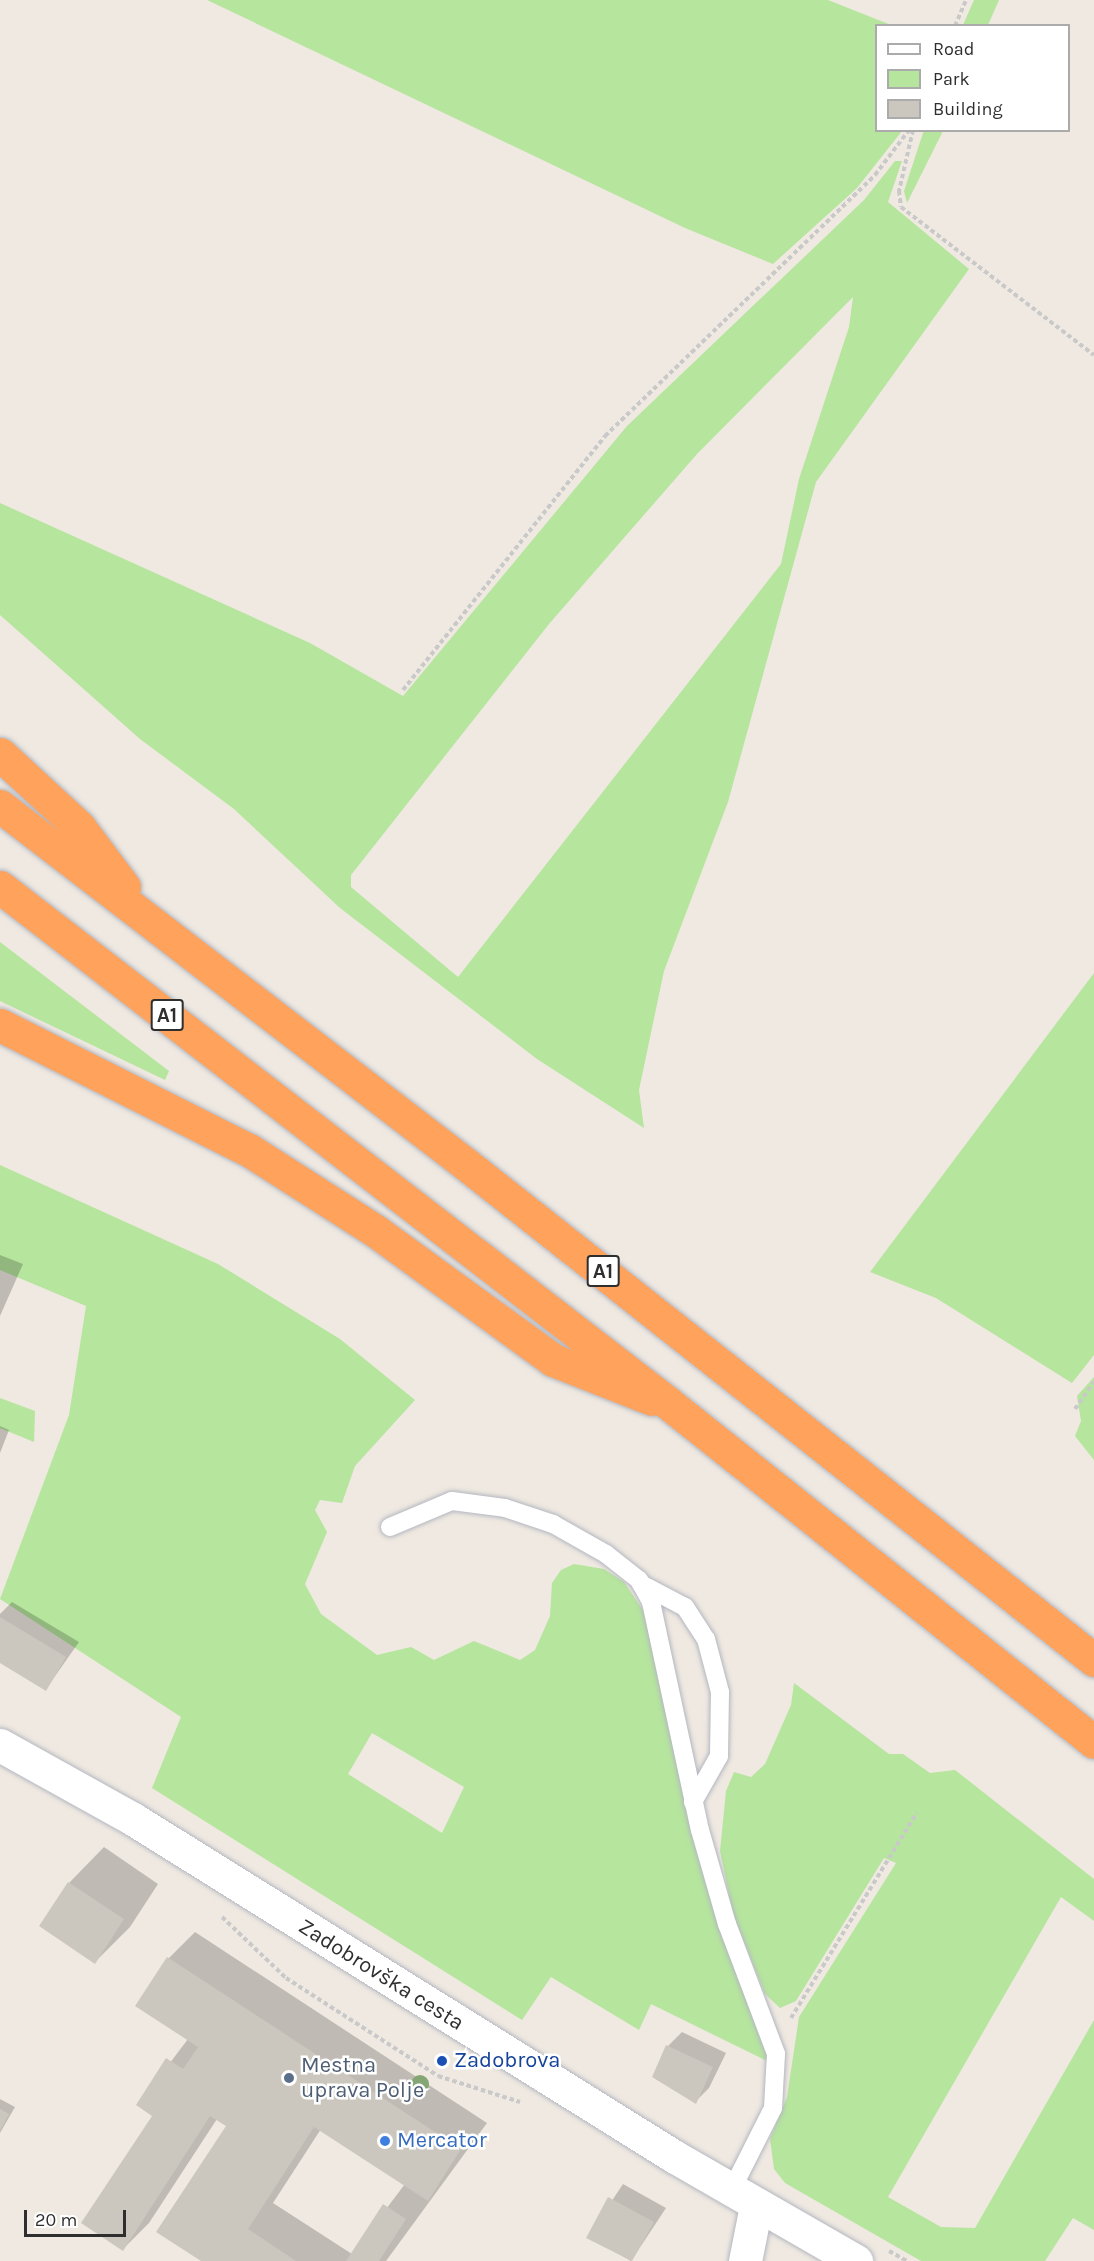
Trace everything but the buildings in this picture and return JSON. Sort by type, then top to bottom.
[{"type":"highway","points":[[0,754],[79,827],[148,920]]},
{"type":"highway","name":"A1","points":[[0,806],[1094,1660]]},
{"type":"highway","name":"A1","points":[[0,887],[668,1403],[1094,1742]]},
{"type":"highway","points":[[0,1025],[169,1105],[249,1150],[377,1233],[553,1360],[610,1387],[668,1403]]},
{"type":"main road","name":"Zadobrovška cesta","points":[[0,1745],[134,1819],[744,2198],[856,2261]]},
{"type":"main road","points":[[744,2198],[745,2261]]},
{"type":"lane","points":[[390,1527],[452,1501],[505,1508],[571,1534],[606,1554],[641,1584],[685,1607],[706,1639],[720,1692],[719,1756],[693,1802]]},
{"type":"lane","points":[[641,1584],[651,1602],[693,1802],[727,1924],[773,2044],[778,2080],[772,2108],[744,2198]]},
{"type":"path","points":[[956,24],[966,0]]},
{"type":"path","points":[[403,690],[605,436],[875,175],[909,132]]},
{"type":"path","points":[[911,132],[899,191],[902,207],[1094,355]]},
{"type":"path","points":[[1075,1409],[1094,1382]]},
{"type":"path","points":[[773,2044],[917,1812]]},
{"type":"path","points":[[214,1907],[286,1978],[438,2076],[529,2105]]},
{"type":"green space","points":[[207,0],[828,0],[888,24],[875,24],[875,132],[901,132],[857,188],[773,264],[685,228]]},
{"type":"green space","points":[[974,0],[999,0],[988,24],[963,24]]},
{"type":"green space","points":[[923,132],[942,132],[907,203],[904,191]]},
{"type":"green space","points":[[895,161],[902,161],[888,202],[969,269],[816,482],[728,802],[664,971],[639,1090],[644,1128],[537,1059],[340,908],[234,809],[140,739],[0,615],[0,503],[310,643],[403,696],[627,426],[864,200]],"holes":[[[853,297],[849,327],[799,479],[781,564],[458,977],[351,887],[351,875],[549,624],[697,454]]]},
{"type":"green space","points":[[0,942],[169,1071],[165,1080],[0,1001]]},
{"type":"green space","points":[[1094,973],[1094,1355],[1072,1383],[936,1298],[870,1272]]},
{"type":"green space","points":[[0,1165],[218,1264],[340,1339],[415,1400],[355,1466],[342,1503],[320,1500],[315,1510],[327,1532],[305,1584],[321,1614],[377,1655],[411,1647],[434,1660],[474,1641],[520,1660],[535,1650],[550,1616],[552,1583],[561,1570],[574,1564],[604,1569],[624,1582],[645,1613],[713,1909],[769,2062],[651,2004],[639,2030],[551,1977],[522,2020],[152,1788],[181,1717],[0,1599],[69,1415],[86,1306],[0,1270]],"holes":[[[372,1733],[464,1787],[442,1833],[348,1774]]]},
{"type":"green space","points":[[1094,1377],[1094,1460],[1075,1436],[1081,1421],[1077,1396]]},
{"type":"green space","points":[[0,1398],[35,1411],[34,1442],[0,1428]]},
{"type":"green space","points":[[794,1683],[889,1754],[903,1754],[930,1773],[955,1770],[1094,1879],[1094,1921],[1061,1897],[888,2197],[941,2227],[975,2228],[1094,2020],[1094,2230],[1073,2218],[1045,2261],[921,2261],[785,2183],[774,2169],[770,2139],[787,2097],[799,2017],[896,1863],[884,1858],[796,2001],[780,2008],[765,1994],[733,1914],[720,1851],[726,1791],[734,1772],[751,1777],[765,1764],[791,1705]]},
{"type":"place","name":"Zadobrova","points":[[442,2061]]},
{"type":"place","name":"Mestna uprava Polje","points":[[289,2078]]},
{"type":"place","name":"Mercator","points":[[385,2141]]}]
